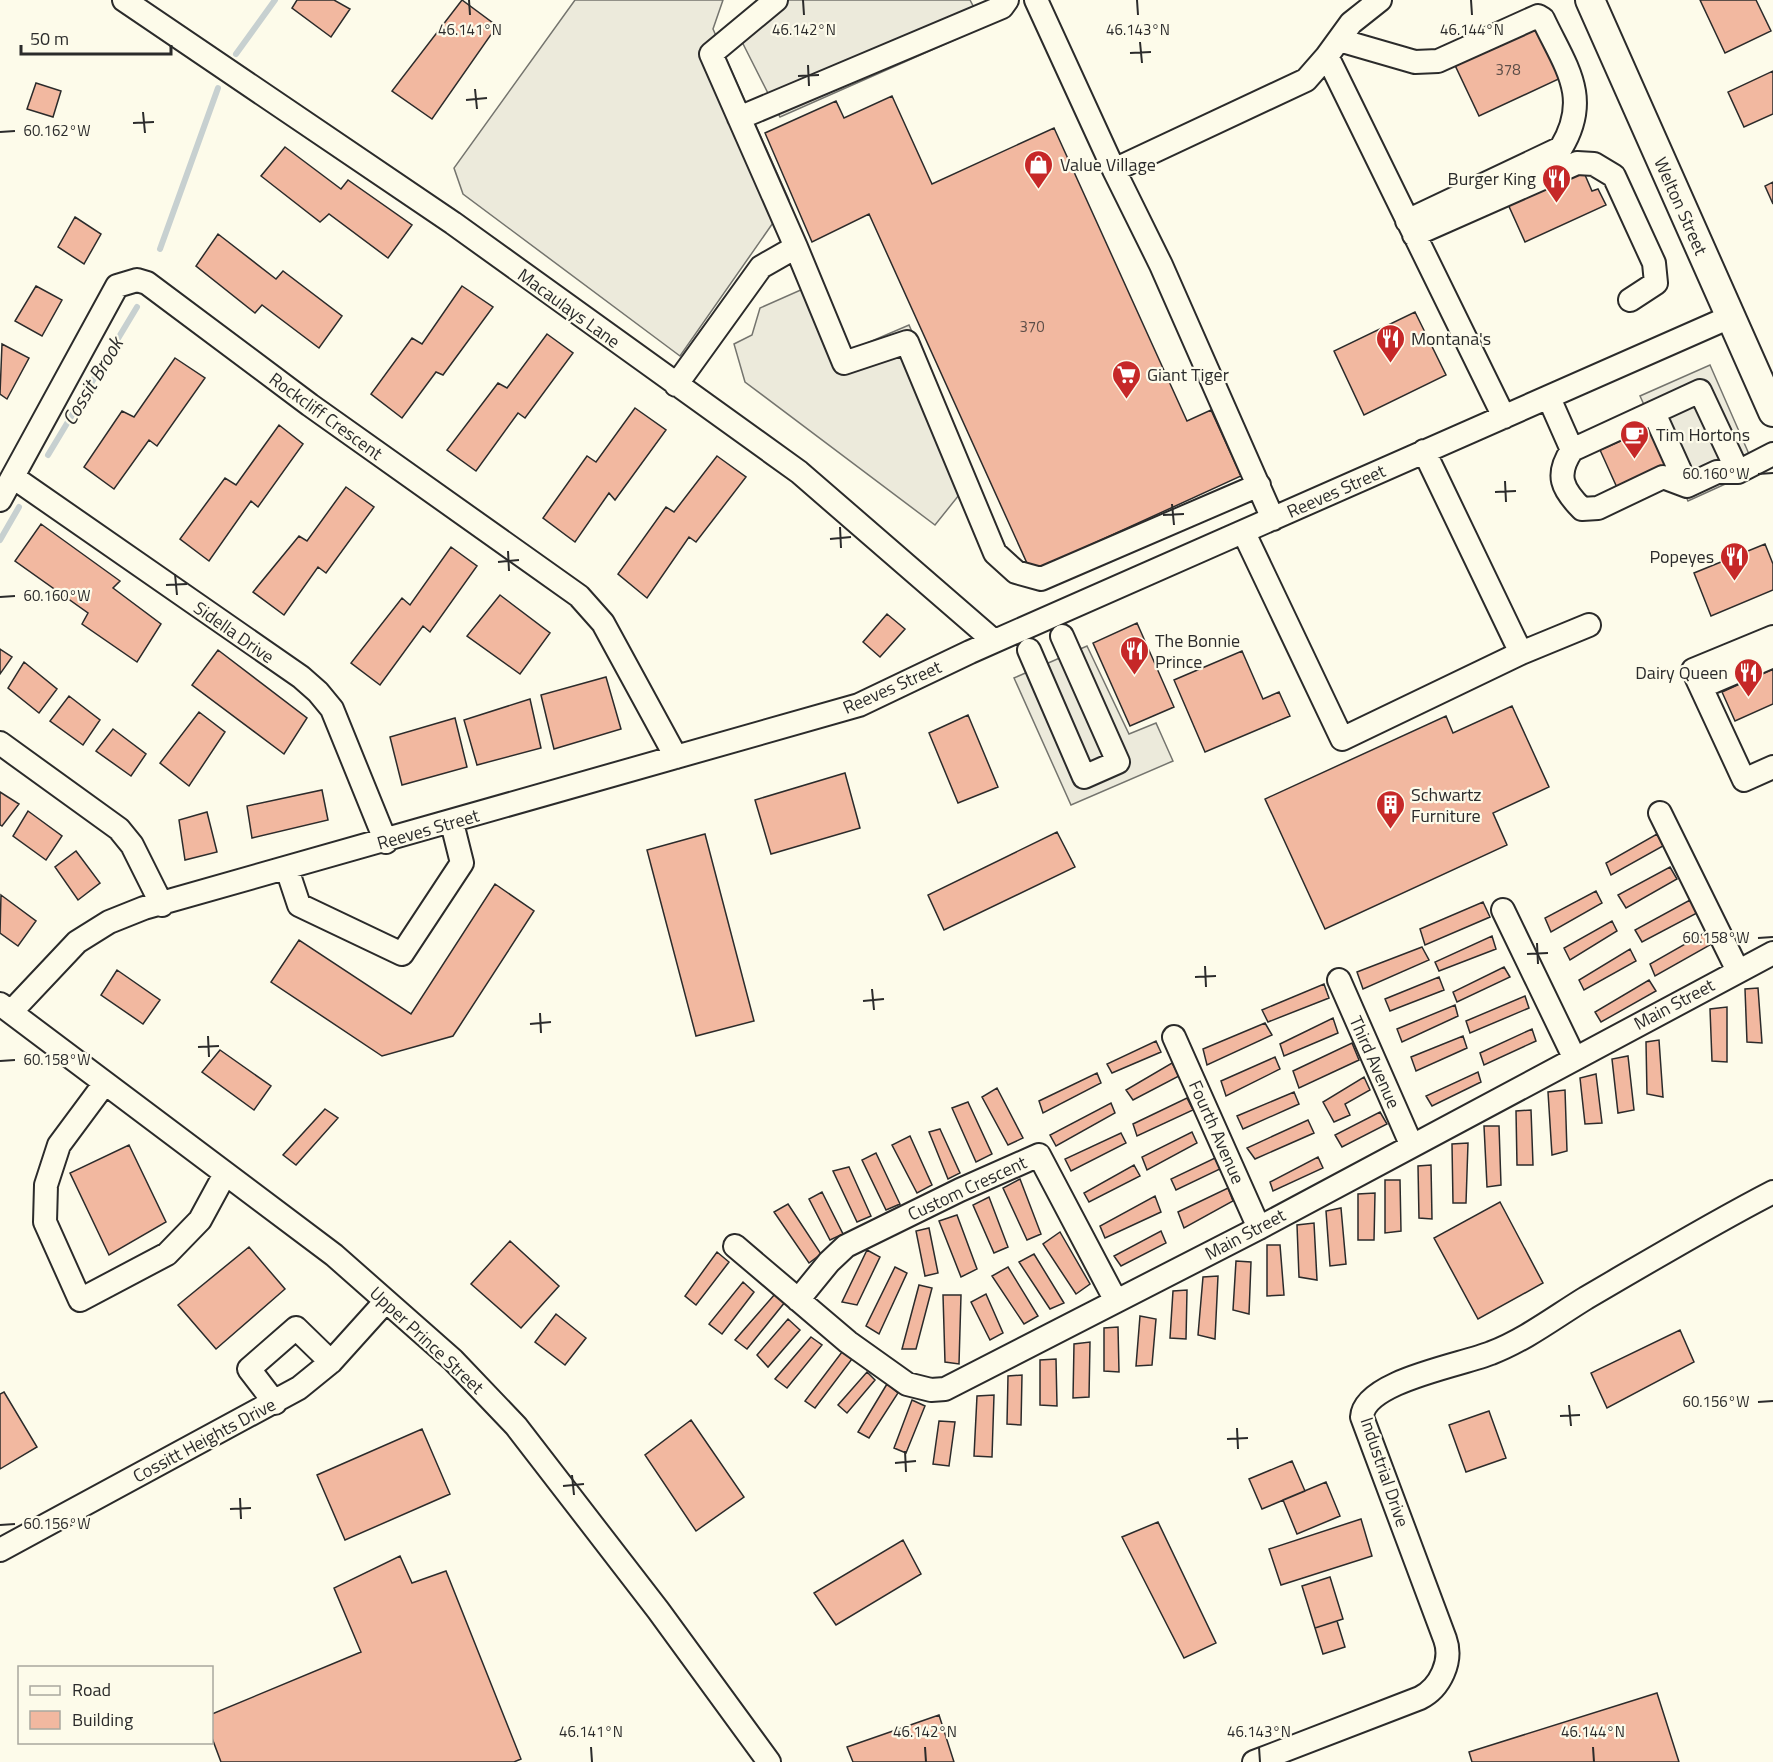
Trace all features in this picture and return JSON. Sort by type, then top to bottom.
[{"type":"main road","name":"Welton Street","points":[[1590,0],[1773,412]]},
{"type":"street","name":"Macaulays Lane","points":[[124,0],[453,223],[799,472],[994,642]]},
{"type":"street","points":[[776,0],[711,54],[844,363],[907,342],[995,553],[1016,572],[1041,579],[1258,485]]},
{"type":"street","points":[[739,118],[1002,7],[1007,0]]},
{"type":"street","points":[[1036,0],[1114,170],[1161,265],[1273,519]]},
{"type":"street","points":[[1114,170],[1306,80],[1351,23],[1380,0]]},
{"type":"street","points":[[1333,48],[1415,62],[1438,61],[1538,16],[1543,19],[1575,88],[1576,114],[1561,148],[1411,228]]},
{"type":"street","points":[[1333,48],[1411,228],[1504,417]]},
{"type":"street","points":[[1411,228],[1577,163],[1594,164],[1614,176],[1654,263],[1656,283],[1630,300]]},
{"type":"street","points":[[676,385],[761,267],[796,248]]},
{"type":"street","name":"Rockcliff Crescent","points":[[0,500],[117,286],[137,280],[147,283],[309,405],[579,597],[603,623],[676,757]]},
{"type":"street","name":"Reeves Street","points":[[6,1008],[76,942],[109,922],[859,705],[994,642],[1730,317]]},
{"type":"street","points":[[1738,472],[1700,391],[1572,450],[1564,463],[1562,482],[1570,497],[1582,509],[1598,508],[1663,477],[1687,486],[1717,472],[1738,472],[1773,454]]},
{"type":"street","points":[[1549,398],[1572,450]]},
{"type":"street","points":[[1654,413],[1687,486]]},
{"type":"street","points":[[1424,451],[1521,653]]},
{"type":"street","name":"Sidella Drive","points":[[13,477],[302,677],[318,692],[335,717],[386,842]]},
{"type":"street","points":[[1244,532],[1342,740],[1521,653],[1589,625]]},
{"type":"street","points":[[1029,650],[1084,777],[1118,762],[1062,636]]},
{"type":"street","points":[[1697,678],[1773,637]]},
{"type":"street","points":[[1697,678],[1773,656]]},
{"type":"street","points":[[1697,678],[1744,780],[1773,767]]},
{"type":"street","points":[[0,743],[119,829],[132,845],[162,905]]},
{"type":"street","points":[[1660,813],[1738,971]]},
{"type":"street","points":[[287,869],[299,905],[402,954],[462,863],[452,823]]},
{"type":"street","points":[[1503,910],[1574,1057]]},
{"type":"street","name":"Main Street","points":[[735,1246],[848,1342],[907,1384],[931,1390],[955,1385],[1259,1228],[1411,1144],[1773,953]]},
{"type":"street","name":"Third Avenue","points":[[1339,980],[1411,1144]]},
{"type":"street","name":"Upper Prince Street","points":[[6,1008],[334,1255],[453,1360],[516,1426],[658,1610],[769,1762]]},
{"type":"street","name":"Fourth Avenue","points":[[1174,1037],[1259,1228]]},
{"type":"street","points":[[105,1083],[59,1145],[46,1185],[45,1222],[80,1300],[166,1254],[200,1220],[225,1174]]},
{"type":"street","name":"Custom Crescent","points":[[798,1300],[829,1262],[846,1246],[960,1190],[1039,1155],[1116,1301]]},
{"type":"street","name":"Industrial Drive","points":[[1254,1762],[1420,1698],[1436,1685],[1445,1666],[1448,1650],[1445,1639],[1362,1417],[1367,1402],[1379,1392],[1508,1346],[1705,1227],[1773,1192]]},
{"type":"street","name":"Cossitt Heights Drive","points":[[0,1550],[299,1388],[331,1362],[387,1301]]},
{"type":"street","points":[[275,1403],[249,1369],[296,1328],[331,1362]]},
{"type":"shaded area","points":[[575,0],[723,0],[713,29],[789,200],[680,356],[463,194],[454,168]]},
{"type":"shaded area","points":[[758,0],[970,0],[984,27],[780,117],[732,22]]},
{"type":"shaded area","points":[[821,281],[851,350],[909,325],[975,475],[935,525],[745,382],[734,344],[752,335],[760,308]]},
{"type":"shaded area","points":[[1710,365],[1756,470],[1688,501],[1640,396]]},
{"type":"shaded area","points":[[1087,646],[1129,734],[1156,723],[1173,761],[1071,805],[1014,678]]},
{"type":"building","points":[[297,0],[334,0],[350,9],[331,37],[292,8]]},
{"type":"building","points":[[462,0],[497,26],[432,119],[392,91]]},
{"type":"building","points":[[1700,0],[1756,0],[1771,31],[1725,53]]},
{"type":"building","points":[[1537,22],[1563,77],[1479,116],[1453,61]]},
{"type":"building","points":[[1773,71],[1773,114],[1744,127],[1728,92]]},
{"type":"building","points":[[36,83],[61,91],[53,117],[27,109]]},
{"type":"building","points":[[892,96],[932,184],[1054,128],[1187,421],[1211,410],[1241,476],[1031,572],[869,214],[812,242],[765,133],[836,101],[844,118]]},
{"type":"building","points":[[285,147],[341,189],[348,180],[412,225],[388,258],[329,214],[320,222],[261,176]]},
{"type":"building","name":"Burger King","points":[[1582,168],[1592,191],[1598,189],[1606,205],[1525,242],[1507,202]]},
{"type":"building","points":[[1773,182],[1773,204],[1765,186]]},
{"type":"building","points":[[75,217],[101,234],[84,264],[58,247]]},
{"type":"building","points":[[218,234],[276,279],[283,271],[342,316],[319,348],[262,305],[255,313],[196,266]]},
{"type":"building","points":[[36,286],[62,300],[42,336],[15,321]]},
{"type":"building","points":[[462,286],[493,307],[443,375],[436,372],[402,418],[371,394],[412,338],[422,344]]},
{"type":"building","name":"Montana's","points":[[1415,312],[1446,375],[1364,415],[1334,351]]},
{"type":"building","points":[[547,334],[573,353],[525,418],[518,413],[476,471],[447,450],[498,383],[507,388]]},
{"type":"building","points":[[2,344],[29,358],[7,399],[0,394]]},
{"type":"building","points":[[175,358],[205,378],[157,446],[149,440],[114,489],[84,467],[122,411],[134,417]]},
{"type":"building","points":[[635,408],[666,430],[615,500],[609,493],[575,542],[543,518],[587,456],[596,462]]},
{"type":"building","points":[[279,425],[303,444],[258,507],[251,501],[209,561],[180,539],[225,478],[236,485]]},
{"type":"building","name":"Tim Hortons","points":[[1650,428],[1669,469],[1619,492],[1600,450]]},
{"type":"building","points":[[717,456],[746,477],[696,542],[689,537],[647,598],[618,574],[666,507],[674,512]]},
{"type":"building","points":[[346,487],[374,507],[326,573],[318,567],[284,615],[253,592],[299,536],[307,541]]},
{"type":"building","points":[[41,524],[120,581],[113,588],[161,624],[137,662],[82,624],[88,613],[15,561]]},
{"type":"building","name":"Popeyes","points":[[1765,544],[1773,564],[1773,590],[1711,616],[1694,573]]},
{"type":"building","points":[[451,547],[477,566],[430,632],[423,626],[380,685],[351,663],[402,598],[410,605]]},
{"type":"building","points":[[500,595],[550,633],[520,674],[467,636]]},
{"type":"building","points":[[887,614],[905,629],[880,657],[863,642]]},
{"type":"building","name":"The Bonnie Prince","points":[[1137,623],[1174,707],[1130,726],[1093,643]]},
{"type":"building","points":[[0,649],[12,657],[0,674]]},
{"type":"building","points":[[218,650],[307,718],[284,754],[192,685]]},
{"type":"building","points":[[1242,651],[1263,699],[1279,692],[1290,716],[1205,752],[1174,680]]},
{"type":"building","points":[[24,662],[57,689],[39,713],[8,688]]},
{"type":"building","name":"Dairy Queen","points":[[1773,669],[1773,704],[1735,721],[1722,692]]},
{"type":"building","points":[[606,677],[621,729],[554,749],[541,695]]},
{"type":"building","points":[[69,696],[100,720],[83,745],[50,721]]},
{"type":"building","points":[[530,699],[541,748],[477,765],[464,720]]},
{"type":"building","name":"Schwartz Furniture","points":[[1512,706],[1549,787],[1493,813],[1507,845],[1325,929],[1265,799],[1446,716],[1453,733]]},
{"type":"building","points":[[199,712],[225,732],[189,786],[160,763]]},
{"type":"building","points":[[968,715],[998,787],[958,803],[929,733]]},
{"type":"building","points":[[455,718],[467,767],[402,785],[390,737]]},
{"type":"building","points":[[113,729],[146,754],[131,776],[96,751]]},
{"type":"building","points":[[845,773],[860,828],[771,854],[755,800]]},
{"type":"building","points":[[322,790],[328,820],[252,838],[247,806]]},
{"type":"building","points":[[0,792],[19,804],[2,826],[0,825]]},
{"type":"building","points":[[28,811],[62,836],[46,860],[13,836]]},
{"type":"building","points":[[207,812],[217,852],[185,860],[179,820]]},
{"type":"building","points":[[1057,832],[1075,867],[944,930],[928,895]]},
{"type":"building","points":[[705,834],[754,1021],[696,1036],[647,850]]},
{"type":"building","points":[[1657,834],[1663,846],[1611,875],[1606,863]]},
{"type":"building","points":[[76,851],[100,883],[78,900],[55,867]]},
{"type":"building","points":[[1670,867],[1677,879],[1626,908],[1618,895]]},
{"type":"building","points":[[495,884],[534,911],[453,1036],[382,1056],[271,982],[299,940],[411,1014]]},
{"type":"building","points":[[1596,891],[1602,903],[1551,932],[1545,918]]},
{"type":"building","points":[[1,895],[36,921],[18,946],[0,933]]},
{"type":"building","points":[[1690,900],[1697,913],[1642,942],[1635,930]]},
{"type":"building","points":[[1483,902],[1490,917],[1425,945],[1420,929]]},
{"type":"building","points":[[1612,921],[1617,931],[1570,960],[1564,948]]},
{"type":"building","points":[[1706,932],[1710,945],[1655,976],[1650,964]]},
{"type":"building","points":[[1492,936],[1496,949],[1439,971],[1435,962]]},
{"type":"building","points":[[1422,947],[1429,960],[1363,989],[1357,972]]},
{"type":"building","points":[[1630,949],[1636,961],[1584,990],[1579,980]]},
{"type":"building","points":[[1504,967],[1510,977],[1457,1002],[1453,992]]},
{"type":"building","points":[[117,970],[160,1000],[143,1024],[101,995]]},
{"type":"building","points":[[1439,977],[1444,990],[1390,1011],[1385,999]]},
{"type":"building","points":[[1649,980],[1656,991],[1601,1022],[1595,1012]]},
{"type":"building","points":[[1324,984],[1329,998],[1268,1022],[1262,1010]]},
{"type":"building","points":[[1758,988],[1762,1043],[1747,1042],[1745,989]]},
{"type":"building","points":[[1525,996],[1529,1008],[1470,1033],[1466,1021]]},
{"type":"building","points":[[1455,1005],[1458,1016],[1402,1042],[1397,1029]]},
{"type":"building","points":[[1727,1007],[1727,1062],[1712,1061],[1710,1009]]},
{"type":"building","points":[[1333,1018],[1338,1033],[1284,1056],[1280,1044]]},
{"type":"building","points":[[1265,1023],[1272,1035],[1207,1065],[1203,1049]]},
{"type":"building","points":[[1532,1029],[1536,1041],[1484,1065],[1480,1053]]},
{"type":"building","points":[[1463,1036],[1467,1048],[1416,1071],[1411,1057]]},
{"type":"building","points":[[1659,1040],[1663,1097],[1647,1094],[1646,1042]]},
{"type":"building","points":[[1156,1041],[1161,1052],[1112,1073],[1107,1064]]},
{"type":"building","points":[[1352,1043],[1359,1060],[1299,1088],[1293,1071]]},
{"type":"building","points":[[220,1050],[271,1086],[254,1110],[202,1072]]},
{"type":"building","points":[[1628,1056],[1634,1110],[1618,1113],[1612,1059]]},
{"type":"building","points":[[1275,1057],[1280,1069],[1226,1096],[1221,1081]]},
{"type":"building","points":[[1172,1063],[1179,1076],[1133,1100],[1126,1090]]},
{"type":"building","points":[[1478,1072],[1481,1082],[1432,1106],[1426,1096]]},
{"type":"building","points":[[1097,1073],[1101,1083],[1043,1113],[1039,1101]]},
{"type":"building","points":[[1596,1074],[1602,1123],[1585,1124],[1580,1078]]},
{"type":"building","points":[[1364,1077],[1370,1090],[1345,1104],[1350,1115],[1334,1122],[1323,1102]]},
{"type":"building","points":[[997,1088],[1023,1138],[1008,1145],[982,1097]]},
{"type":"building","points":[[1565,1090],[1567,1151],[1552,1155],[1548,1092]]},
{"type":"building","points":[[1294,1092],[1299,1104],[1243,1129],[1237,1116]]},
{"type":"building","points":[[1187,1098],[1193,1110],[1137,1136],[1133,1124]]},
{"type":"building","points":[[968,1102],[992,1154],[976,1162],[952,1108]]},
{"type":"building","points":[[1111,1103],[1115,1113],[1056,1146],[1050,1135]]},
{"type":"building","points":[[325,1109],[338,1118],[296,1165],[283,1155]]},
{"type":"building","points":[[1531,1110],[1533,1165],[1517,1165],[1516,1111]]},
{"type":"building","points":[[1380,1112],[1387,1124],[1342,1147],[1335,1135]]},
{"type":"building","points":[[1308,1120],[1314,1133],[1255,1159],[1247,1148]]},
{"type":"building","points":[[1484,1126],[1499,1126],[1501,1185],[1487,1187]]},
{"type":"building","points":[[940,1129],[960,1173],[948,1179],[929,1132]]},
{"type":"building","points":[[1192,1132],[1197,1143],[1147,1170],[1142,1157]]},
{"type":"building","points":[[1121,1133],[1126,1143],[1071,1171],[1065,1159]]},
{"type":"building","points":[[910,1136],[932,1185],[917,1193],[892,1145]]},
{"type":"building","points":[[1468,1143],[1466,1203],[1453,1203],[1452,1144]]},
{"type":"building","points":[[129,1145],[166,1222],[109,1255],[70,1173]]},
{"type":"building","points":[[876,1153],[900,1204],[886,1210],[862,1160]]},
{"type":"building","points":[[1318,1157],[1323,1168],[1273,1191],[1270,1182]]},
{"type":"building","points":[[1215,1158],[1220,1169],[1176,1190],[1171,1179]]},
{"type":"building","points":[[1134,1165],[1140,1176],[1089,1202],[1084,1193]]},
{"type":"building","points":[[1431,1165],[1432,1219],[1419,1218],[1418,1166]]},
{"type":"building","points":[[849,1167],[871,1216],[857,1222],[833,1171]]},
{"type":"building","points":[[1020,1179],[1041,1234],[1027,1240],[1003,1188]]},
{"type":"building","points":[[1385,1180],[1400,1180],[1401,1231],[1385,1233]]},
{"type":"building","points":[[1228,1188],[1233,1201],[1184,1228],[1178,1212]]},
{"type":"building","points":[[822,1192],[843,1234],[830,1240],[809,1199]]},
{"type":"building","points":[[1375,1193],[1374,1240],[1358,1240],[1358,1194]]},
{"type":"building","points":[[1155,1196],[1161,1212],[1105,1238],[1100,1226]]},
{"type":"building","points":[[989,1197],[1008,1247],[994,1253],[973,1205]]},
{"type":"building","points":[[1500,1202],[1543,1283],[1478,1319],[1434,1238]]},
{"type":"building","points":[[788,1204],[821,1254],[809,1263],[774,1212]]},
{"type":"building","points":[[1341,1208],[1346,1264],[1330,1266],[1326,1211]]},
{"type":"building","points":[[957,1215],[977,1269],[961,1277],[939,1221]]},
{"type":"building","points":[[1314,1223],[1317,1280],[1299,1277],[1297,1225]]},
{"type":"building","points":[[929,1228],[938,1273],[925,1276],[916,1231]]},
{"type":"building","points":[[1161,1231],[1166,1243],[1121,1266],[1114,1256]]},
{"type":"building","points":[[1060,1232],[1090,1284],[1076,1294],[1043,1244]]},
{"type":"building","points":[[510,1241],[559,1286],[521,1328],[471,1284]]},
{"type":"building","points":[[1267,1245],[1280,1245],[1284,1295],[1267,1296]]},
{"type":"building","points":[[249,1247],[285,1289],[216,1349],[178,1305]]},
{"type":"building","points":[[867,1250],[880,1257],[857,1305],[842,1302]]},
{"type":"building","points":[[717,1252],[729,1262],[696,1305],[685,1296]]},
{"type":"building","points":[[1034,1254],[1064,1303],[1050,1309],[1019,1262]]},
{"type":"building","points":[[1236,1261],[1251,1262],[1249,1314],[1233,1310]]},
{"type":"building","points":[[895,1267],[907,1273],[879,1334],[866,1326]]},
{"type":"building","points":[[1008,1267],[1038,1316],[1024,1324],[992,1276]]},
{"type":"building","points":[[1218,1276],[1215,1339],[1198,1335],[1203,1277]]},
{"type":"building","points":[[743,1282],[754,1292],[722,1334],[709,1324]]},
{"type":"building","points":[[919,1285],[932,1288],[916,1349],[902,1349]]},
{"type":"building","points":[[1187,1290],[1186,1339],[1170,1338],[1173,1291]]},
{"type":"building","points":[[775,1294],[785,1302],[747,1349],[735,1340]]},
{"type":"building","points":[[986,1294],[1003,1333],[990,1340],[971,1302]]},
{"type":"building","points":[[943,1295],[961,1295],[959,1364],[945,1362]]},
{"type":"building","points":[[556,1314],[586,1338],[565,1365],[535,1342]]},
{"type":"building","points":[[1140,1316],[1156,1319],[1152,1365],[1136,1366]]},
{"type":"building","points":[[788,1319],[800,1330],[768,1367],[757,1355]]},
{"type":"building","points":[[1118,1327],[1119,1372],[1104,1371],[1104,1328]]},
{"type":"building","points":[[1680,1330],[1694,1362],[1607,1408],[1591,1373]]},
{"type":"building","points":[[811,1337],[822,1345],[787,1388],[775,1379]]},
{"type":"building","points":[[1090,1342],[1089,1397],[1073,1398],[1074,1344]]},
{"type":"building","points":[[842,1352],[852,1359],[815,1408],[805,1401]]},
{"type":"building","points":[[1056,1359],[1057,1406],[1040,1405],[1040,1360]]},
{"type":"building","points":[[867,1372],[875,1380],[847,1413],[838,1405]]},
{"type":"building","points":[[1022,1375],[1021,1425],[1007,1424],[1008,1376]]},
{"type":"building","points":[[887,1384],[898,1393],[869,1438],[858,1432]]},
{"type":"building","points":[[4,1392],[37,1447],[0,1469],[0,1394]]},
{"type":"building","points":[[994,1395],[992,1457],[974,1456],[977,1396]]},
{"type":"building","points":[[912,1400],[925,1406],[906,1453],[894,1448]]},
{"type":"building","points":[[1489,1411],[1506,1458],[1466,1472],[1449,1425]]},
{"type":"building","points":[[691,1420],[744,1497],[696,1531],[645,1455]]},
{"type":"building","points":[[939,1421],[955,1422],[949,1466],[933,1464]]},
{"type":"building","points":[[422,1429],[450,1494],[345,1540],[317,1475]]},
{"type":"building","points":[[1292,1461],[1305,1491],[1262,1509],[1249,1479]]},
{"type":"building","points":[[1326,1482],[1340,1516],[1297,1534],[1283,1500]]},
{"type":"building","points":[[1361,1519],[1372,1556],[1281,1585],[1269,1549]]},
{"type":"building","points":[[1158,1522],[1216,1643],[1184,1658],[1122,1537]]},
{"type":"building","points":[[903,1540],[921,1574],[836,1625],[814,1593]]},
{"type":"building","points":[[400,1556],[412,1583],[446,1571],[521,1759],[514,1762],[221,1762],[213,1741],[213,1714],[361,1652],[334,1588]]},
{"type":"building","points":[[1330,1577],[1343,1619],[1315,1628],[1302,1586]]},
{"type":"building","points":[[1337,1621],[1345,1647],[1323,1654],[1315,1628]]},
{"type":"building","points":[[1657,1693],[1679,1762],[1472,1762],[1469,1752]]},
{"type":"building","points":[[939,1715],[954,1762],[853,1762],[847,1747]]},
{"type":"waterway","name":"Cossit Brook","points":[[236,54],[275,0]]},
{"type":"waterway","name":"Cossit Brook","points":[[160,249],[218,88]]},
{"type":"waterway","name":"Cossit Brook","points":[[48,455],[137,307]]},
{"type":"waterway","name":"Cossit Brook","points":[[0,540],[19,507]]},
{"type":"place","name":"Value Village","points":[[1039,190]]},
{"type":"place","name":"Burger King","points":[[1557,204]]},
{"type":"place","name":"Montana's","points":[[1390,364]]},
{"type":"place","name":"Giant Tiger","points":[[1126,400]]},
{"type":"place","name":"Tim Hortons","points":[[1635,460]]},
{"type":"place","name":"Popeyes","points":[[1735,582]]},
{"type":"place","name":"The Bonnie Prince","points":[[1134,676]]},
{"type":"place","name":"Dairy Queen","points":[[1749,698]]},
{"type":"place","name":"Schwartz Furniture","points":[[1390,830]]}]
